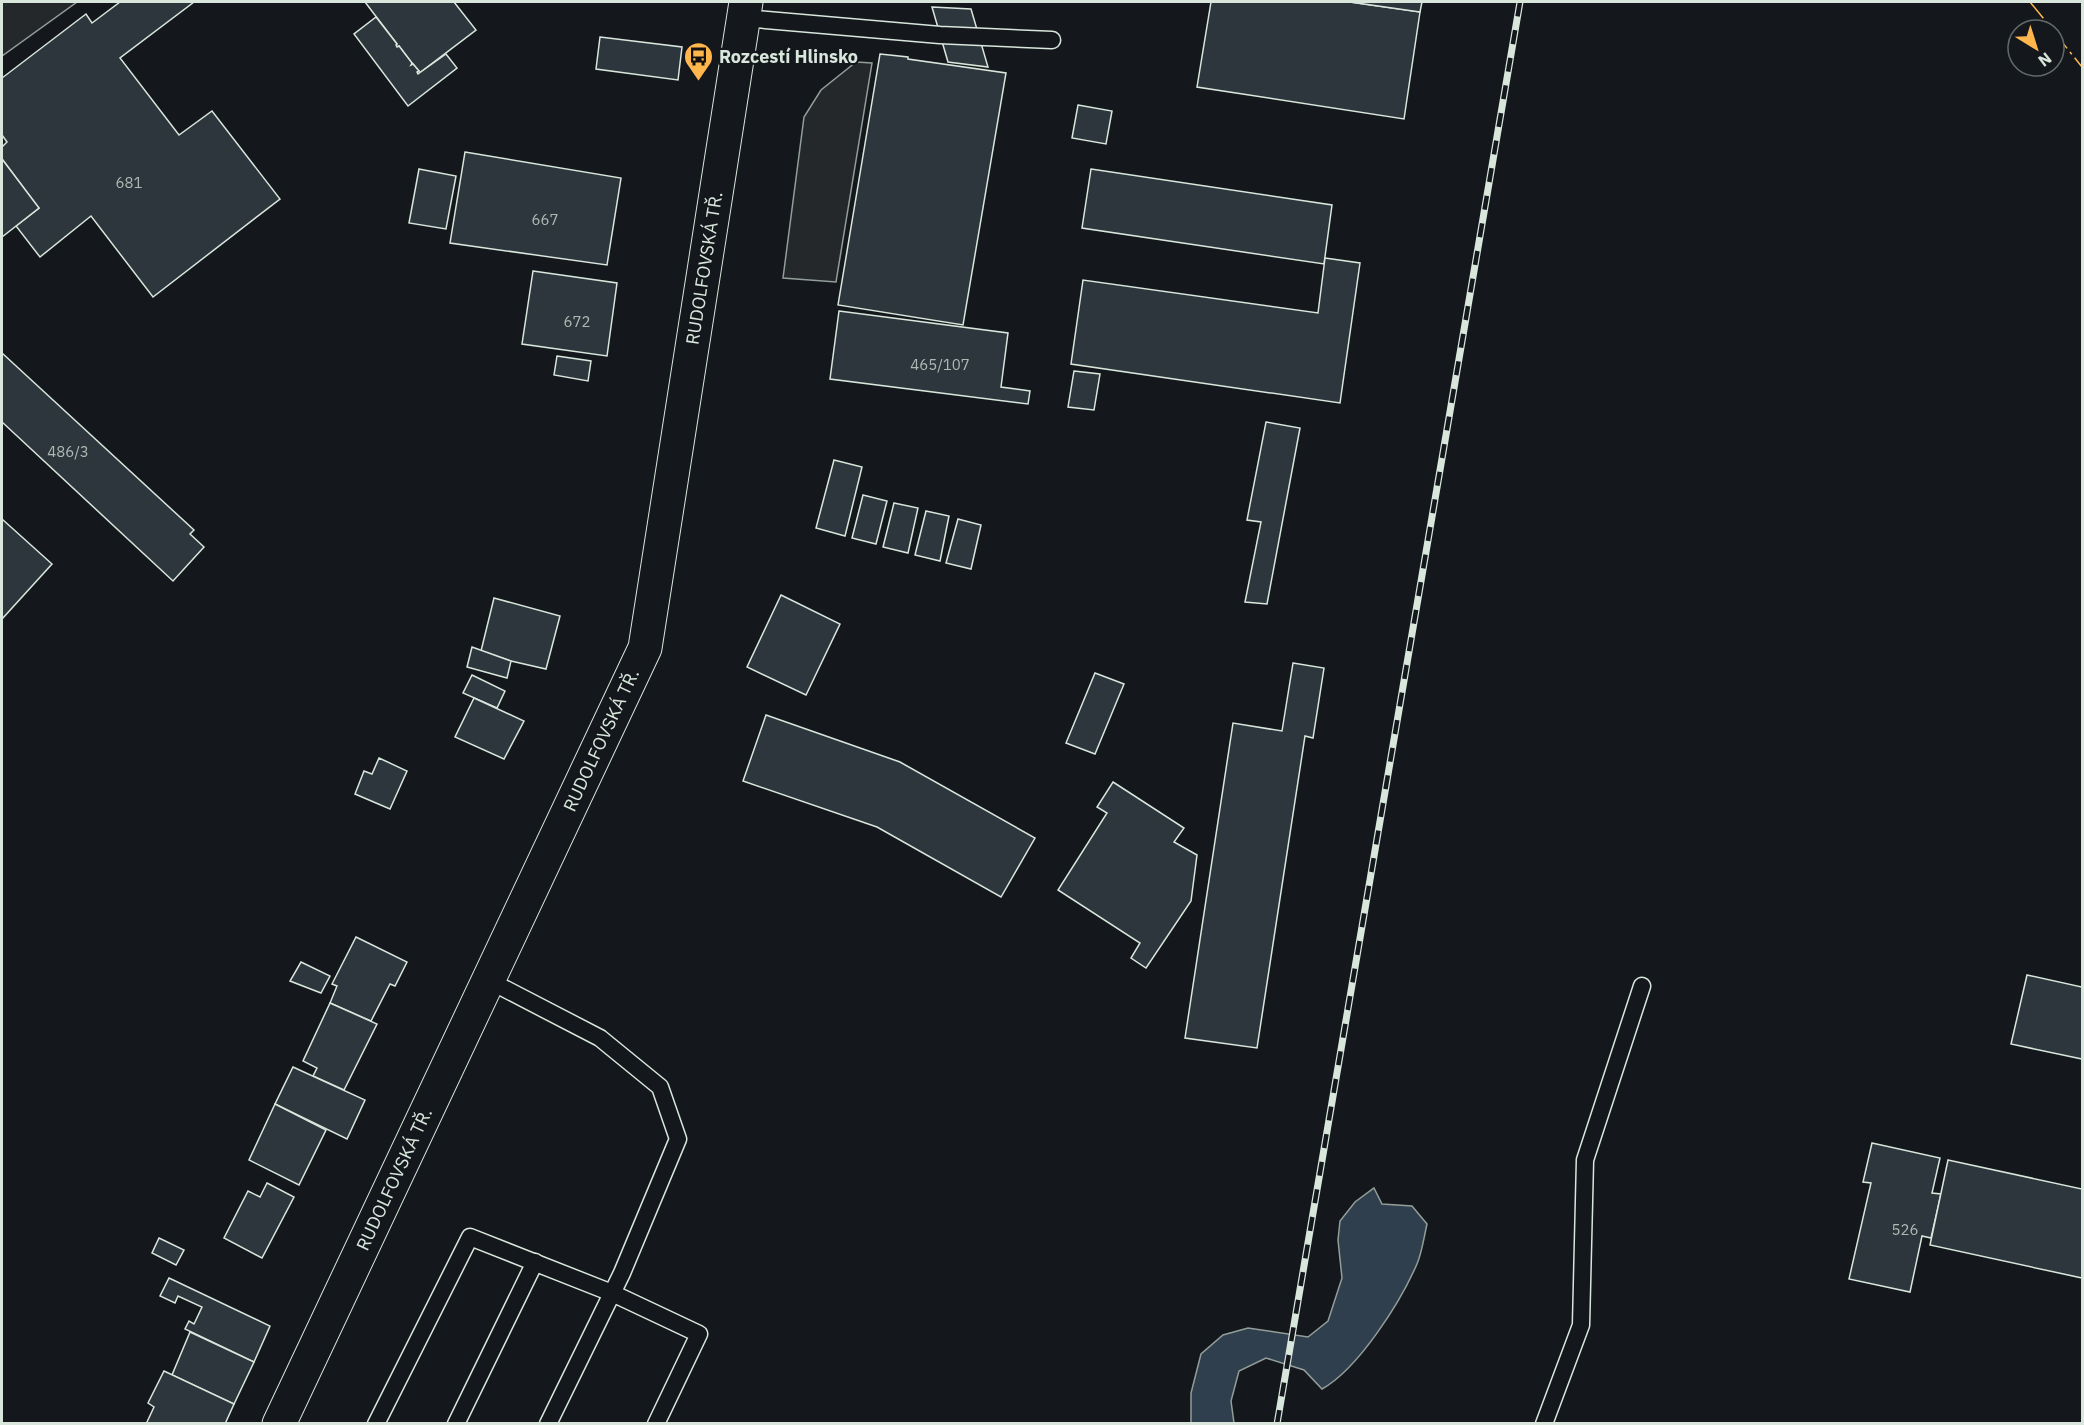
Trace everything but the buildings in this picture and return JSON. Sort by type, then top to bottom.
[{"type":"main road","name":"RUDOLFOVSKÁ TŘ.","points":[[279,1424],[645,648],[744,10]]},
{"type":"lane","points":[[744,10],[940,35],[1052,40]]},
{"type":"lane","points":[[488,980],[600,1038],[660,1087],[678,1139],[612,1293],[548,1424]]},
{"type":"lane","points":[[1544,1424],[1581,1326],[1585,1160],[1642,986]]},
{"type":"lane","points":[[376,1424],[470,1237],[612,1293],[699,1334],[656,1424]]},
{"type":"lane","points":[[456,1424],[535,1262]]},
{"type":"shaded area","points":[[2,2],[77,2],[2,56]]},
{"type":"shaded area","points":[[856,62],[872,63],[836,282],[783,278],[804,117],[821,90]]},
{"type":"water","points":[[1374,1188],[1382,1204],[1412,1206],[1427,1224],[1419,1259],[1410,1280],[1377,1334],[1350,1367],[1322,1389],[1304,1370],[1266,1358],[1239,1371],[1231,1401],[1234,1423],[1191,1423],[1191,1393],[1201,1354],[1223,1335],[1248,1328],[1308,1337],[1328,1321],[1342,1278],[1338,1240],[1340,1221],[1355,1202]]},
{"type":"railway","points":[[1277,1424],[1520,2]]},
{"type":"power","points":[[2030,2],[2043,18]]},
{"type":"power","points":[[2066,47],[2082,67]]},
{"type":"place","name":"Rozcestí Hlinsko","points":[[698,82]]}]
